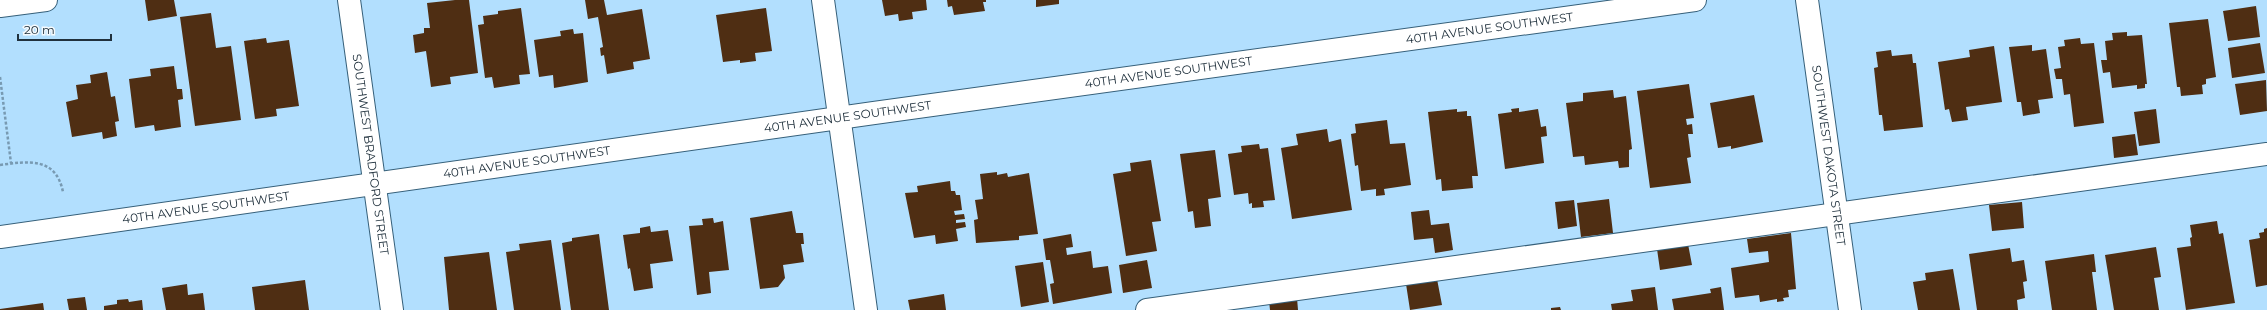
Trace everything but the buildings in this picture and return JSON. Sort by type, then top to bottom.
[{"type":"street","points":[[0,6],[46,0]]},
{"type":"street","name":"SOUTHWEST BRADFORD STREET","points":[[349,0],[392,310]]},
{"type":"street","points":[[823,0],[866,310]]},
{"type":"street","name":"40TH AVENUE SOUTHWEST","points":[[0,237],[374,183],[1695,0]]},
{"type":"street","name":"SOUTHWEST DAKOTA STREET","points":[[1807,0],[1850,310]]},
{"type":"street","points":[[1147,310],[2267,154]]},
{"type":"path","points":[[0,77],[11,163]]},
{"type":"path","points":[[0,165],[31,162],[49,167],[57,173],[63,192]]}]
